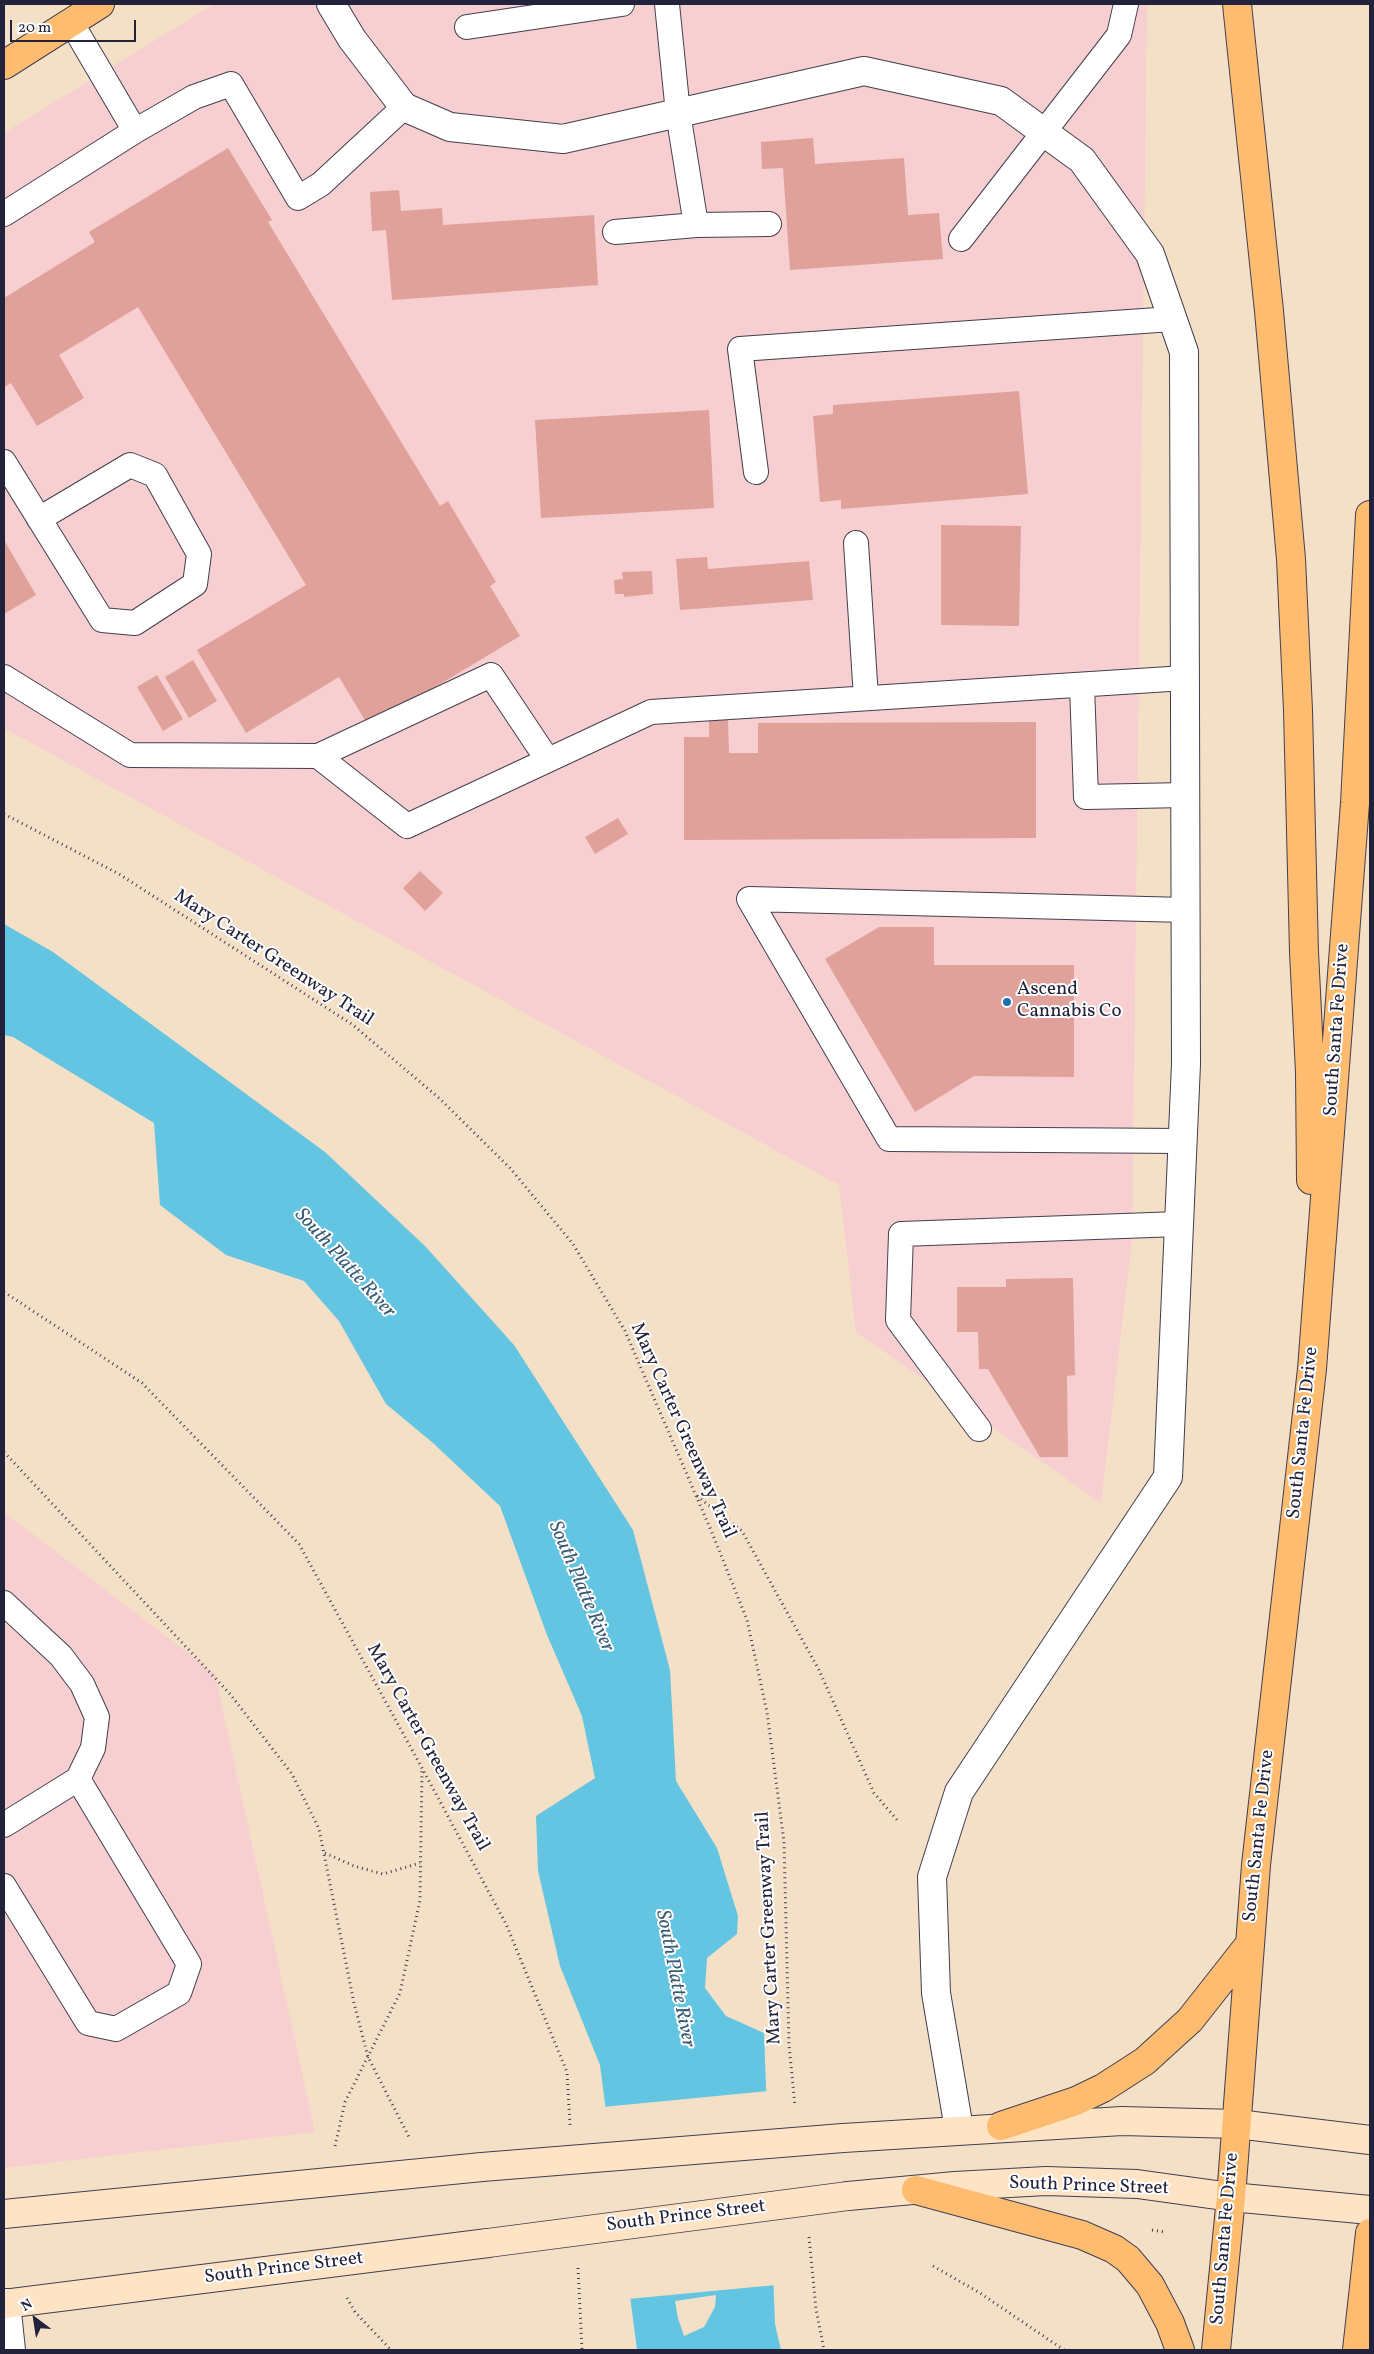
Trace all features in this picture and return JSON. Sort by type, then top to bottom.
[{"type":"main road","points":[[4,65],[100,4]]},
{"type":"main road","points":[[1237,4],[1270,311],[1291,559],[1298,710],[1304,952],[1310,1072],[1312,1368]]},
{"type":"main road","name":"South Santa Fe Drive","points":[[1216,2350],[1237,2124],[1249,1945],[1312,1368],[1355,803],[1370,515]]},
{"type":"main road","points":[[1001,2126],[1076,2101],[1103,2088],[1145,2061],[1190,2020],[1249,1945]]},
{"type":"main road","points":[[916,2190],[1082,2235],[1114,2249],[1128,2259],[1150,2286],[1170,2323],[1180,2350]]},
{"type":"main road","points":[[1357,2350],[1370,2233]]},
{"type":"street","points":[[331,4],[352,39],[404,107],[450,127],[563,139],[864,71],[1001,101],[1082,160],[1150,254],[1184,352],[1186,1064],[1168,1477],[958,1792],[932,1877],[936,1993],[959,2129]]},
{"type":"street","points":[[4,2214],[482,2167],[1001,2126],[1122,2121],[1237,2124],[1370,2140]]},
{"type":"street","name":"South Prince Street","points":[[5,2304],[848,2196],[916,2190],[1046,2182],[1137,2184],[1231,2197],[1370,2210]]},
{"type":"street","points":[[5,2304],[11,2350]]},
{"type":"lane","points":[[467,27],[622,4]]},
{"type":"lane","points":[[667,4],[678,113],[696,226]]},
{"type":"lane","points":[[962,239],[1120,35],[1126,4]]},
{"type":"lane","points":[[71,22],[135,131]]},
{"type":"lane","points":[[4,214],[135,131],[194,97],[231,84],[298,198],[321,184],[404,107]]},
{"type":"lane","points":[[615,232],[696,226],[769,224]]},
{"type":"lane","points":[[756,472],[740,349],[1172,319]]},
{"type":"lane","points":[[4,462],[39,519],[102,620],[135,623],[195,584],[199,554],[154,475],[130,465],[39,519]]},
{"type":"lane","points":[[856,543],[866,698]]},
{"type":"lane","points":[[4,677],[130,755],[318,756],[491,675],[547,759]]},
{"type":"lane","points":[[318,756],[407,826],[651,712],[1185,678]]},
{"type":"lane","points":[[1082,685],[1086,798],[1185,794]]},
{"type":"lane","points":[[1183,1141],[889,1139],[749,899],[1186,910]]},
{"type":"lane","points":[[979,1429],[898,1320],[901,1234],[1179,1224]]},
{"type":"lane","points":[[4,1603],[61,1656],[82,1684],[97,1717],[93,1748],[78,1779],[4,1825]]},
{"type":"lane","points":[[4,1886],[88,2023],[116,2029],[179,1993],[189,1964],[78,1779]]},
{"type":"path","name":"Mary Carter Greenway Trail","points":[[4,814],[119,874],[353,1025],[447,1106],[510,1168],[573,1244],[625,1330],[747,1620],[767,1712],[784,1842],[789,2045],[796,2113]]},
{"type":"path","name":"Mary Carter Greenway Trail","points":[[4,1292],[142,1383],[299,1544],[506,1924],[567,2072],[570,2131]]},
{"type":"path","points":[[4,1452],[230,1694],[292,1774],[320,1829],[354,2004],[368,2057],[411,2141]]},
{"type":"path","points":[[696,1496],[742,1531],[818,1670],[874,1794],[898,1821]]},
{"type":"path","points":[[334,2149],[345,2102],[400,1993],[420,1900],[422,1768]]},
{"type":"path","points":[[325,1854],[354,1866],[384,1874],[420,1862]]},
{"type":"path","points":[[808,2231],[816,2309],[824,2350]]},
{"type":"path","points":[[577,2260],[582,2350]]},
{"type":"path","points":[[934,2266],[980,2292],[1064,2350]]},
{"type":"path","points":[[355,2312],[391,2350]]},
{"type":"shaded area","points":[[214,4],[1147,4],[1132,1240],[1101,1503],[856,1332],[839,1185],[4,728],[4,133]]},
{"type":"shaded area","points":[[4,1512],[215,1674],[315,2132],[4,2168]]},
{"type":"water","name":"South Platte River","points":[[4,924],[53,952],[325,1152],[425,1246],[514,1345],[633,1530],[670,1670],[676,1781],[717,1848],[738,1916],[737,1934],[707,1958],[705,1988],[726,2016],[764,2033],[775,2324],[781,2350],[637,2350],[600,2065],[560,1966],[538,1871],[536,1816],[595,1778],[582,1716],[547,1635],[500,1506],[433,1443],[386,1404],[339,1321],[304,1281],[226,1255],[160,1205],[154,1123],[13,1037],[4,1035]],"holes":[[[716,2295],[715,2307],[704,2327],[684,2336],[675,2301]]]},
{"type":"pier","points":[[768,2091],[776,2285],[628,2299],[603,2107]]},
{"type":"building","points":[[813,138],[815,164],[904,158],[908,215],[939,213],[943,259],[790,270],[783,168],[762,169],[761,142]]},
{"type":"building","points":[[228,148],[272,220],[268,222],[440,506],[448,501],[496,582],[490,586],[520,636],[369,727],[339,677],[246,733],[197,650],[306,585],[138,307],[59,355],[84,398],[37,426],[11,383],[4,387],[4,298],[95,242],[89,232]]},
{"type":"building","points":[[399,190],[401,211],[442,208],[443,225],[594,215],[598,285],[392,300],[386,230],[372,231],[370,192]]},
{"type":"building","points":[[1019,391],[1028,494],[841,509],[841,500],[820,502],[813,416],[833,414],[833,405]]},
{"type":"building","points":[[709,410],[714,508],[541,518],[535,420]]},
{"type":"building","points":[[941,525],[1021,526],[1019,626],[941,625]]},
{"type":"building","points":[[4,540],[36,595],[4,614]]},
{"type":"building","points":[[707,557],[708,569],[809,561],[813,600],[680,610],[676,559]]},
{"type":"building","points":[[652,571],[653,594],[624,597],[624,594],[615,594],[614,580],[623,579],[622,572]]},
{"type":"building","points":[[193,660],[217,701],[189,718],[165,677]]},
{"type":"building","points":[[157,675],[183,719],[163,731],[137,687]]},
{"type":"building","points":[[709,720],[728,720],[729,753],[758,753],[758,723],[1036,722],[1036,838],[684,840],[684,737],[709,737]]},
{"type":"building","points":[[618,818],[628,834],[595,854],[585,837]]},
{"type":"building","points":[[420,871],[443,893],[425,911],[403,888]]},
{"type":"building","points":[[879,927],[934,927],[934,965],[1074,965],[1074,1077],[974,1076],[915,1112],[825,959]]},
{"type":"building","points":[[1073,1278],[1075,1375],[1067,1376],[1068,1457],[1040,1457],[988,1369],[979,1369],[978,1332],[957,1332],[957,1287],[1006,1287],[1006,1279]]},
{"type":"place","name":"Ascend Cannabis Co","points":[[1007,1002]]}]
